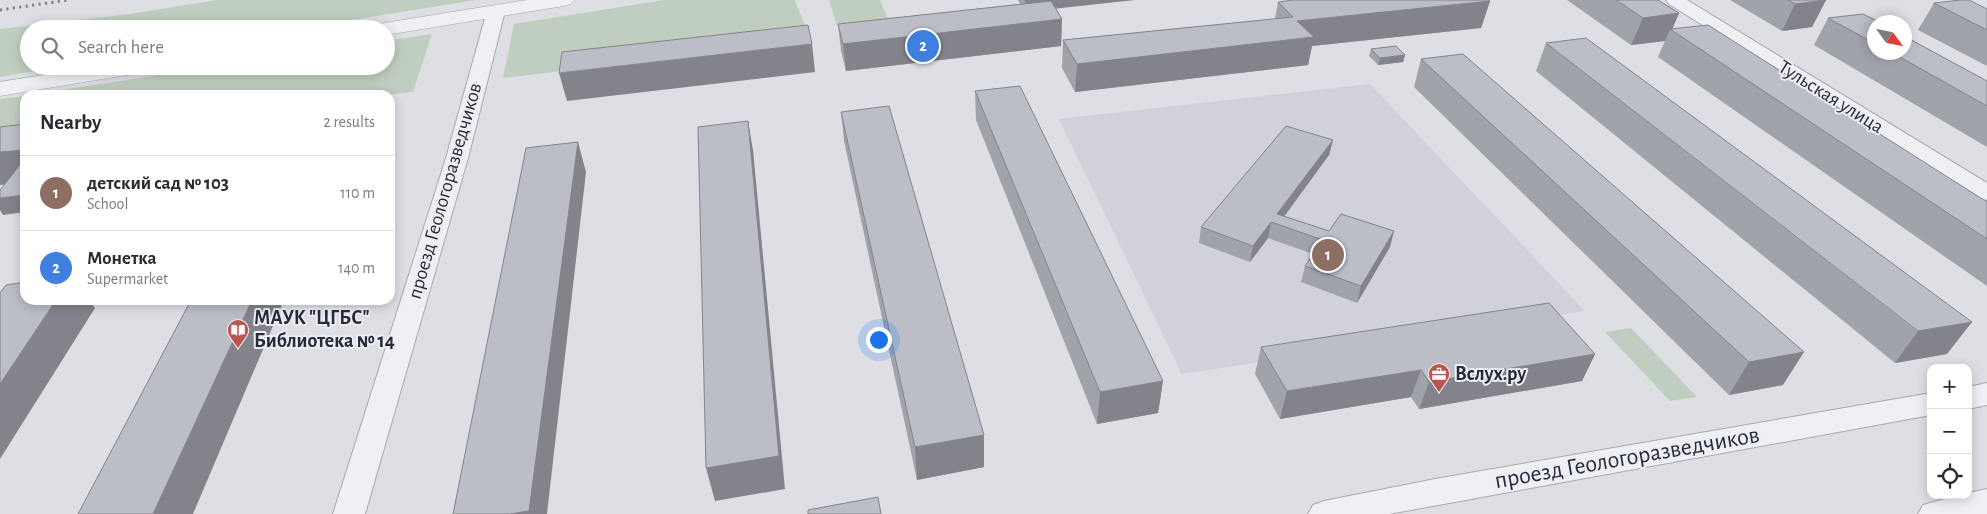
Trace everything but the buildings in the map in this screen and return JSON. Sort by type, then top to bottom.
[{"type":"street","points":[[395,27],[564,0]]},
{"type":"street","name":"Тульская улица","points":[[1674,0],[1987,193]]},
{"type":"street","name":"проезд Геологоразведчиков","points":[[349,514],[457,158],[496,11]]},
{"type":"street","points":[[0,89],[88,75]]},
{"type":"street","points":[[1972,397],[1987,394]]},
{"type":"street","name":"проезд Геологоразведчиков","points":[[1324,514],[1435,492],[1927,405]]},
{"type":"street","points":[[1934,514],[1987,502]]},
{"type":"shaded area","points":[[1370,84],[1585,311],[1182,374],[1059,119]]},
{"type":"green space","points":[[217,0],[476,0],[352,20],[78,20]]},
{"type":"green space","points":[[664,0],[795,0],[811,41],[503,78],[514,24]]},
{"type":"green space","points":[[829,0],[880,0],[888,19],[837,26]]},
{"type":"green space","points":[[20,27],[20,74],[0,77],[0,29]]},
{"type":"green space","points":[[432,34],[413,92],[395,94],[395,90],[62,90],[159,75],[395,75],[395,40]]},
{"type":"green space","points":[[20,97],[20,138],[0,140],[0,99]]},
{"type":"green space","points":[[1631,328],[1697,397],[1670,401],[1605,332]]},
{"type":"railway","points":[[0,10],[68,0]]},
{"type":"place","name":"Монетка","points":[[923,46]]},
{"type":"place","name":"детский сад № 103","points":[[1328,255]]},
{"type":"place","name":"МАУК \"ЦГБС\" Библиотека № 14","points":[[238,349]]},
{"type":"place","name":"Вслух.ру","points":[[1439,393]]}]
